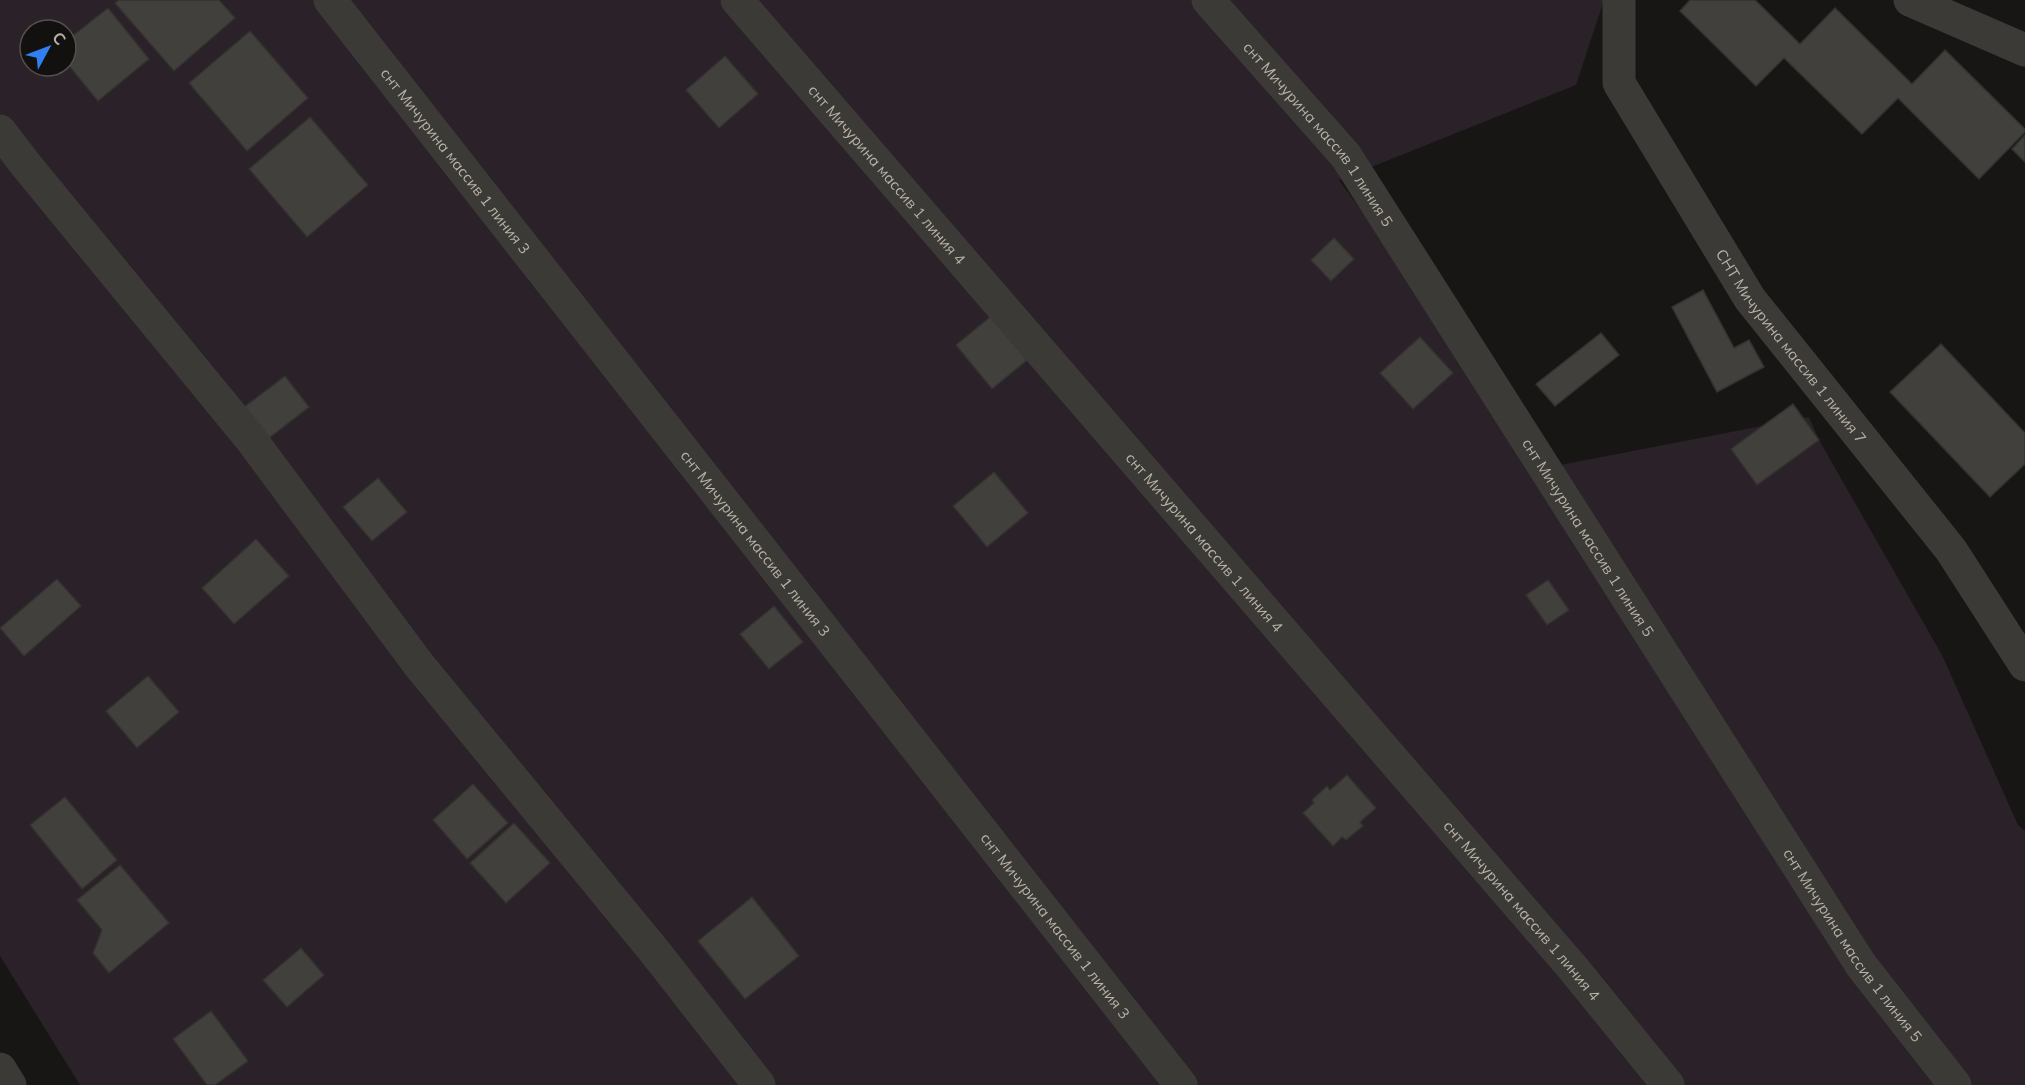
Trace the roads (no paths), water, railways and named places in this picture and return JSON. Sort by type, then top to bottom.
[{"type":"street","name":"снт Мичурина массив 1 линия 3","points":[[330,0],[1181,1085]]},
{"type":"street","name":"снт Мичурина массив 1 линия 4","points":[[737,0],[1572,967],[1668,1085]]},
{"type":"street","name":"снт Мичурина массив 1 линия 5","points":[[1208,0],[1346,156],[1861,965],[1955,1085]]},
{"type":"street","name":"СНТ Мичурина массив 1 линия 7","points":[[1619,0],[1619,83],[1750,299],[1951,550],[2025,665]]},
{"type":"street","points":[[1910,0],[2025,50]]},
{"type":"street","points":[[0,131],[250,438],[419,665],[656,952],[759,1085]]},
{"type":"street","points":[[0,1070],[10,1085]]}]
